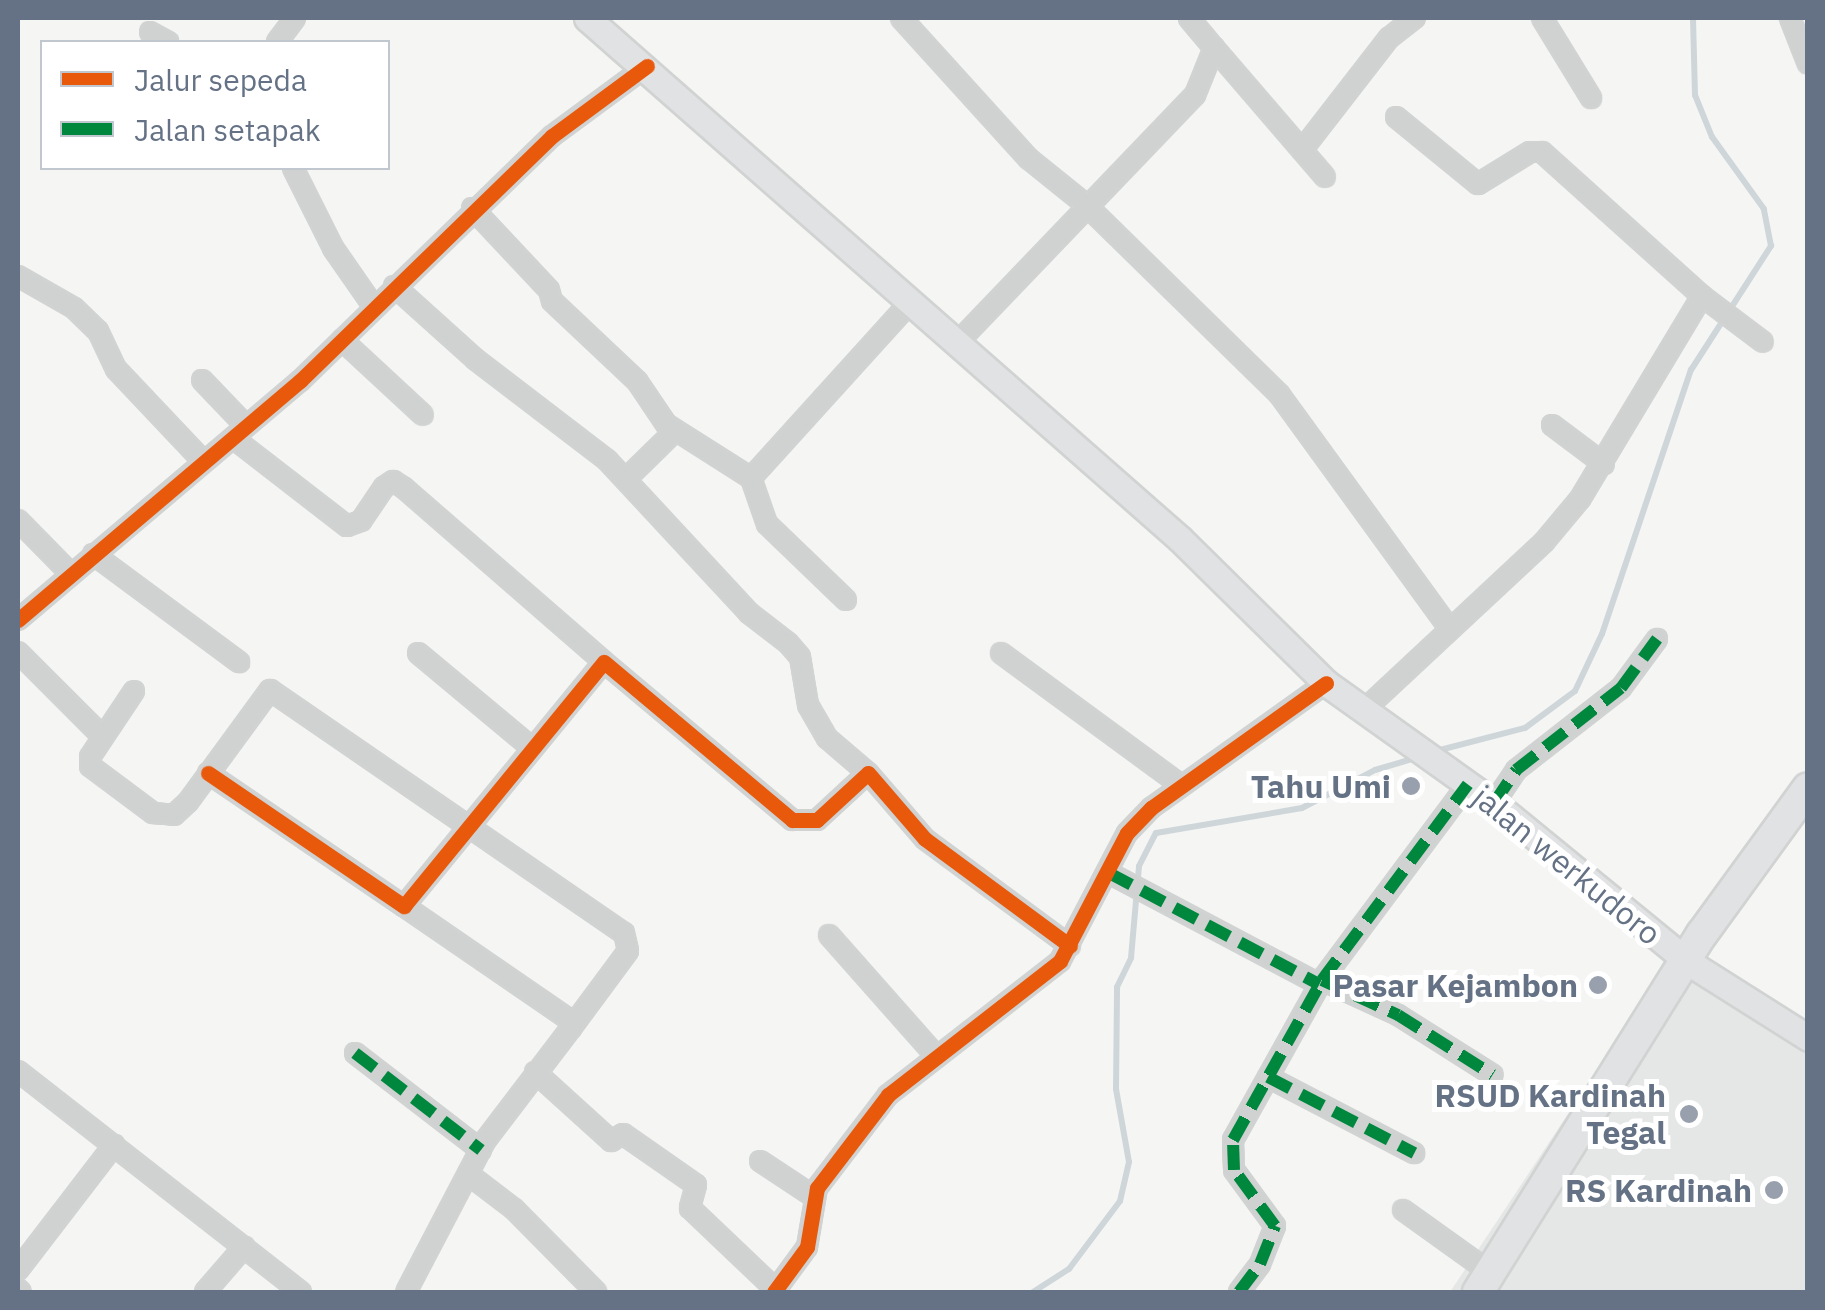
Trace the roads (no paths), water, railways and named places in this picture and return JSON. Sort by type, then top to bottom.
[{"type":"highway","points":[[1485,1283],[1688,962],[1808,788]]},
{"type":"main road","name":"jalan werkudoro","points":[[587,18],[646,66],[908,305],[1180,540],[1326,683],[1494,803],[1688,962],[1808,1038]]},
{"type":"street","points":[[279,40],[296,18]]},
{"type":"street","points":[[901,18],[1038,167],[1085,204],[1279,394],[1449,628]]},
{"type":"street","points":[[1189,18],[1325,177]]},
{"type":"street","points":[[1302,150],[1389,38],[1415,18]]},
{"type":"street","points":[[1542,18],[1591,98]]},
{"type":"street","points":[[1790,18],[1808,64]]},
{"type":"street","points":[[150,32],[164,40]]},
{"type":"street","points":[[956,344],[1085,204],[1195,95],[1214,48]]},
{"type":"street","points":[[18,620],[342,340],[472,208],[552,136],[646,66]]},
{"type":"street","points":[[1396,117],[1478,184],[1530,152],[1542,152],[1702,296],[1763,342]]},
{"type":"street","points":[[293,170],[333,248],[374,307]]},
{"type":"street","points":[[472,208],[549,290],[552,301],[628,370],[675,431],[752,478],[767,524],[846,600]]},
{"type":"street","points":[[18,276],[74,308],[98,331],[116,369],[204,462]]},
{"type":"street","points":[[394,286],[626,479],[749,613],[800,657],[808,704],[827,738],[868,773],[925,839],[1070,946]]},
{"type":"street","points":[[1364,709],[1544,542],[1604,464],[1702,296]]},
{"type":"street","points":[[752,478],[908,305]]},
{"type":"street","points":[[342,340],[423,416]]},
{"type":"street","points":[[202,380],[239,432],[348,526],[361,521],[384,487],[394,481],[404,488],[792,820],[817,820],[868,773]]},
{"type":"street","points":[[1552,425],[1604,464]]},
{"type":"street","points":[[626,479],[675,431]]},
{"type":"street","points":[[18,520],[70,572]]},
{"type":"street","points":[[93,554],[239,662]]},
{"type":"street","points":[[1494,803],[1516,770],[1621,688],[1657,639]]},
{"type":"street","points":[[18,652],[103,737]]},
{"type":"street","points":[[418,653],[532,748]]},
{"type":"street","points":[[1001,653],[1178,784]]},
{"type":"street","points":[[404,906],[604,662]]},
{"type":"street","points":[[534,1072],[611,1141],[623,1134],[696,1185],[690,1208],[775,1291],[807,1247],[813,1196],[866,1121],[936,1055],[1025,990],[1070,946],[1114,875],[1127,833],[1178,784],[1326,683]]},
{"type":"street","points":[[134,691],[103,737],[90,766],[153,813],[174,815],[270,690],[624,933],[628,952],[534,1072],[481,1150],[406,1292]]},
{"type":"street","points":[[208,773],[567,1018],[571,1028]]},
{"type":"street","points":[[1239,1292],[1260,1264],[1275,1226],[1234,1170],[1230,1153],[1320,982],[1468,784]]},
{"type":"street","points":[[1114,875],[1320,982],[1398,1015],[1492,1075]]},
{"type":"street","points":[[829,935],[936,1055]]},
{"type":"street","points":[[355,1053],[481,1150]]},
{"type":"street","points":[[18,1071],[301,1292]]},
{"type":"street","points":[[1268,1076],[1414,1153]]},
{"type":"street","points":[[18,1270],[114,1145]]},
{"type":"street","points":[[760,1161],[813,1196]]},
{"type":"street","points":[[468,1174],[514,1208],[596,1292]]},
{"type":"street","points":[[1403,1210],[1485,1283]]},
{"type":"street","points":[[205,1292],[244,1247]]},
{"type":"waterway","points":[[1436,751],[1525,728],[1575,691],[1602,634],[1691,370],[1771,246],[1764,209],[1712,137],[1695,95],[1693,18]]},
{"type":"waterway","points":[[1033,1292],[1069,1269],[1120,1201],[1129,1162],[1116,1089],[1117,987],[1131,958],[1139,866],[1156,833],[1302,808],[1375,770],[1419,757]]},
{"type":"place","name":"Tahu Umi","points":[[1411,786]]},
{"type":"place","name":"Pasar Kejambon","points":[[1598,985]]},
{"type":"place","name":"RSUD Kardinah Tegal","points":[[1689,1114]]},
{"type":"place","name":"RS Kardinah","points":[[1774,1190]]}]
